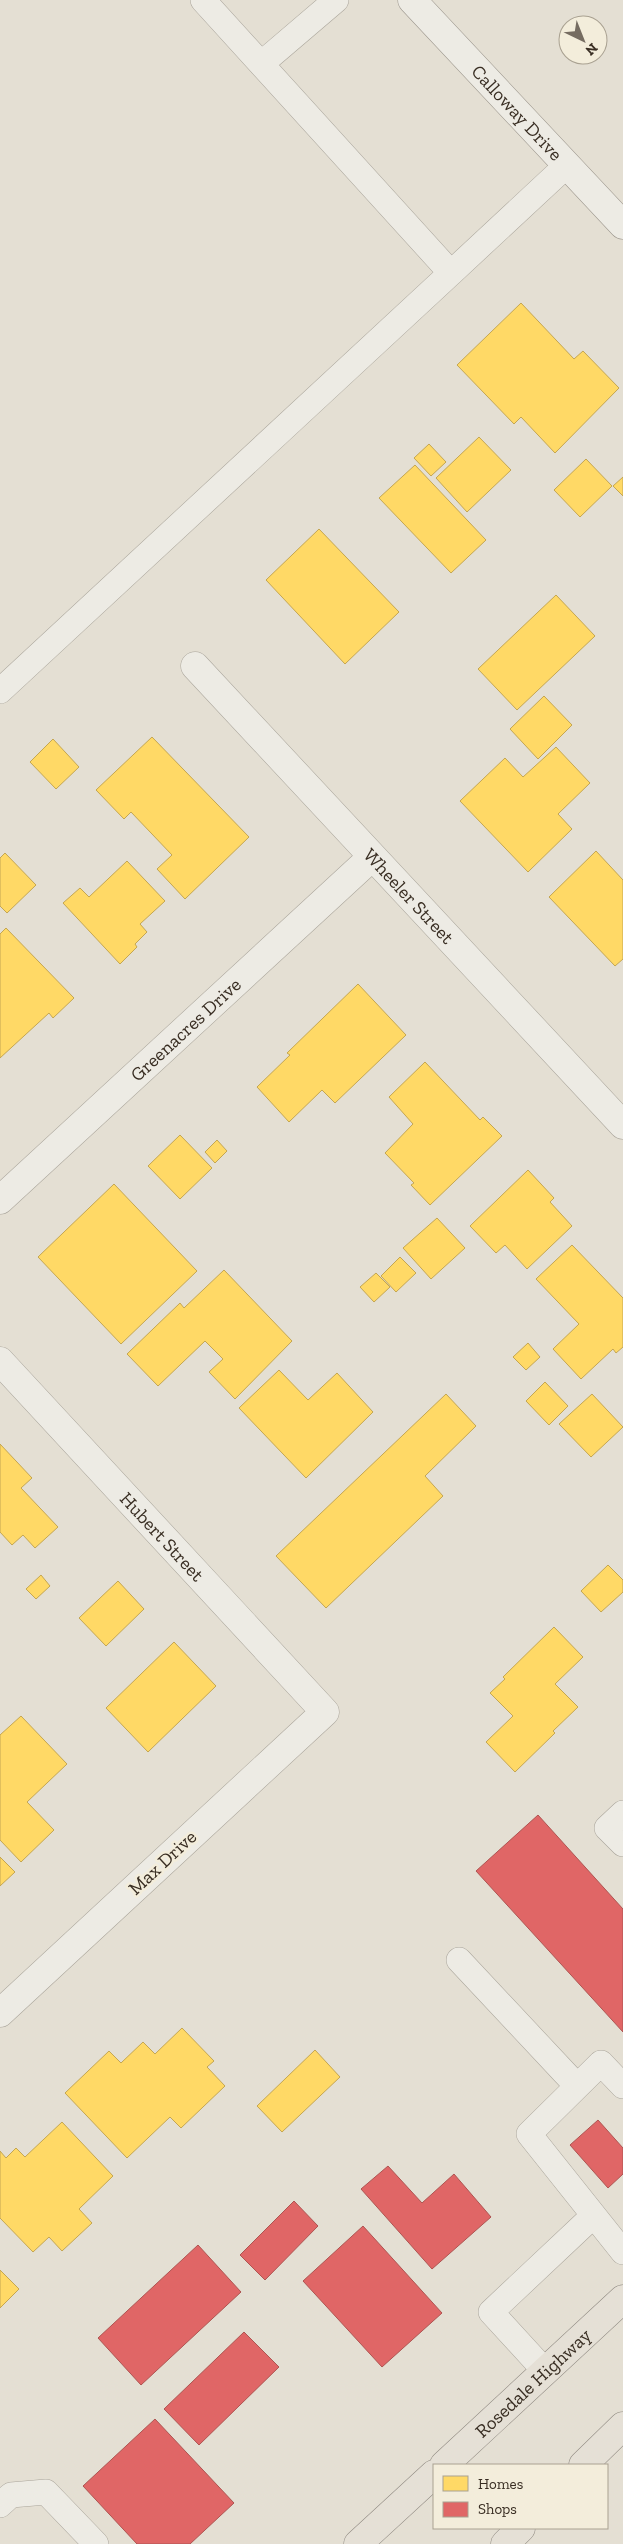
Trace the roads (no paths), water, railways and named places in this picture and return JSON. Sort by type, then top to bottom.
[{"type":"main road","name":"Rosedale Highway","points":[[445,2464],[623,2299]]},
{"type":"main road","points":[[584,2464],[623,2426]]},
{"type":"main road","points":[[358,2544],[433,2475]]},
{"type":"main road","points":[[506,2544],[520,2529]]},
{"type":"street","name":"Calloway Drive","points":[[412,0],[623,225]]},
{"type":"street","name":"Wheeler Street","points":[[195,666],[623,1125]]},
{"type":"street","name":"Greenacres Drive","points":[[0,1200],[372,857]]},
{"type":"street","name":"Hubert Street","points":[[0,1361],[325,1712]]},
{"type":"street","name":"Max Drive","points":[[0,2013],[325,1712]]},
{"type":"lane","points":[[203,0],[451,273]]},
{"type":"lane","points":[[261,64],[336,0]]},
{"type":"lane","points":[[0,691],[567,165]]},
{"type":"lane","points":[[623,1813],[607,1828],[623,1844]]},
{"type":"lane","points":[[459,1960],[577,2086]]},
{"type":"lane","points":[[623,2086],[601,2063],[529,2134],[623,2252]]},
{"type":"lane","points":[[546,2371],[491,2312],[593,2216]]},
{"type":"lane","points":[[0,2505],[11,2496],[46,2492],[96,2544]]}]
